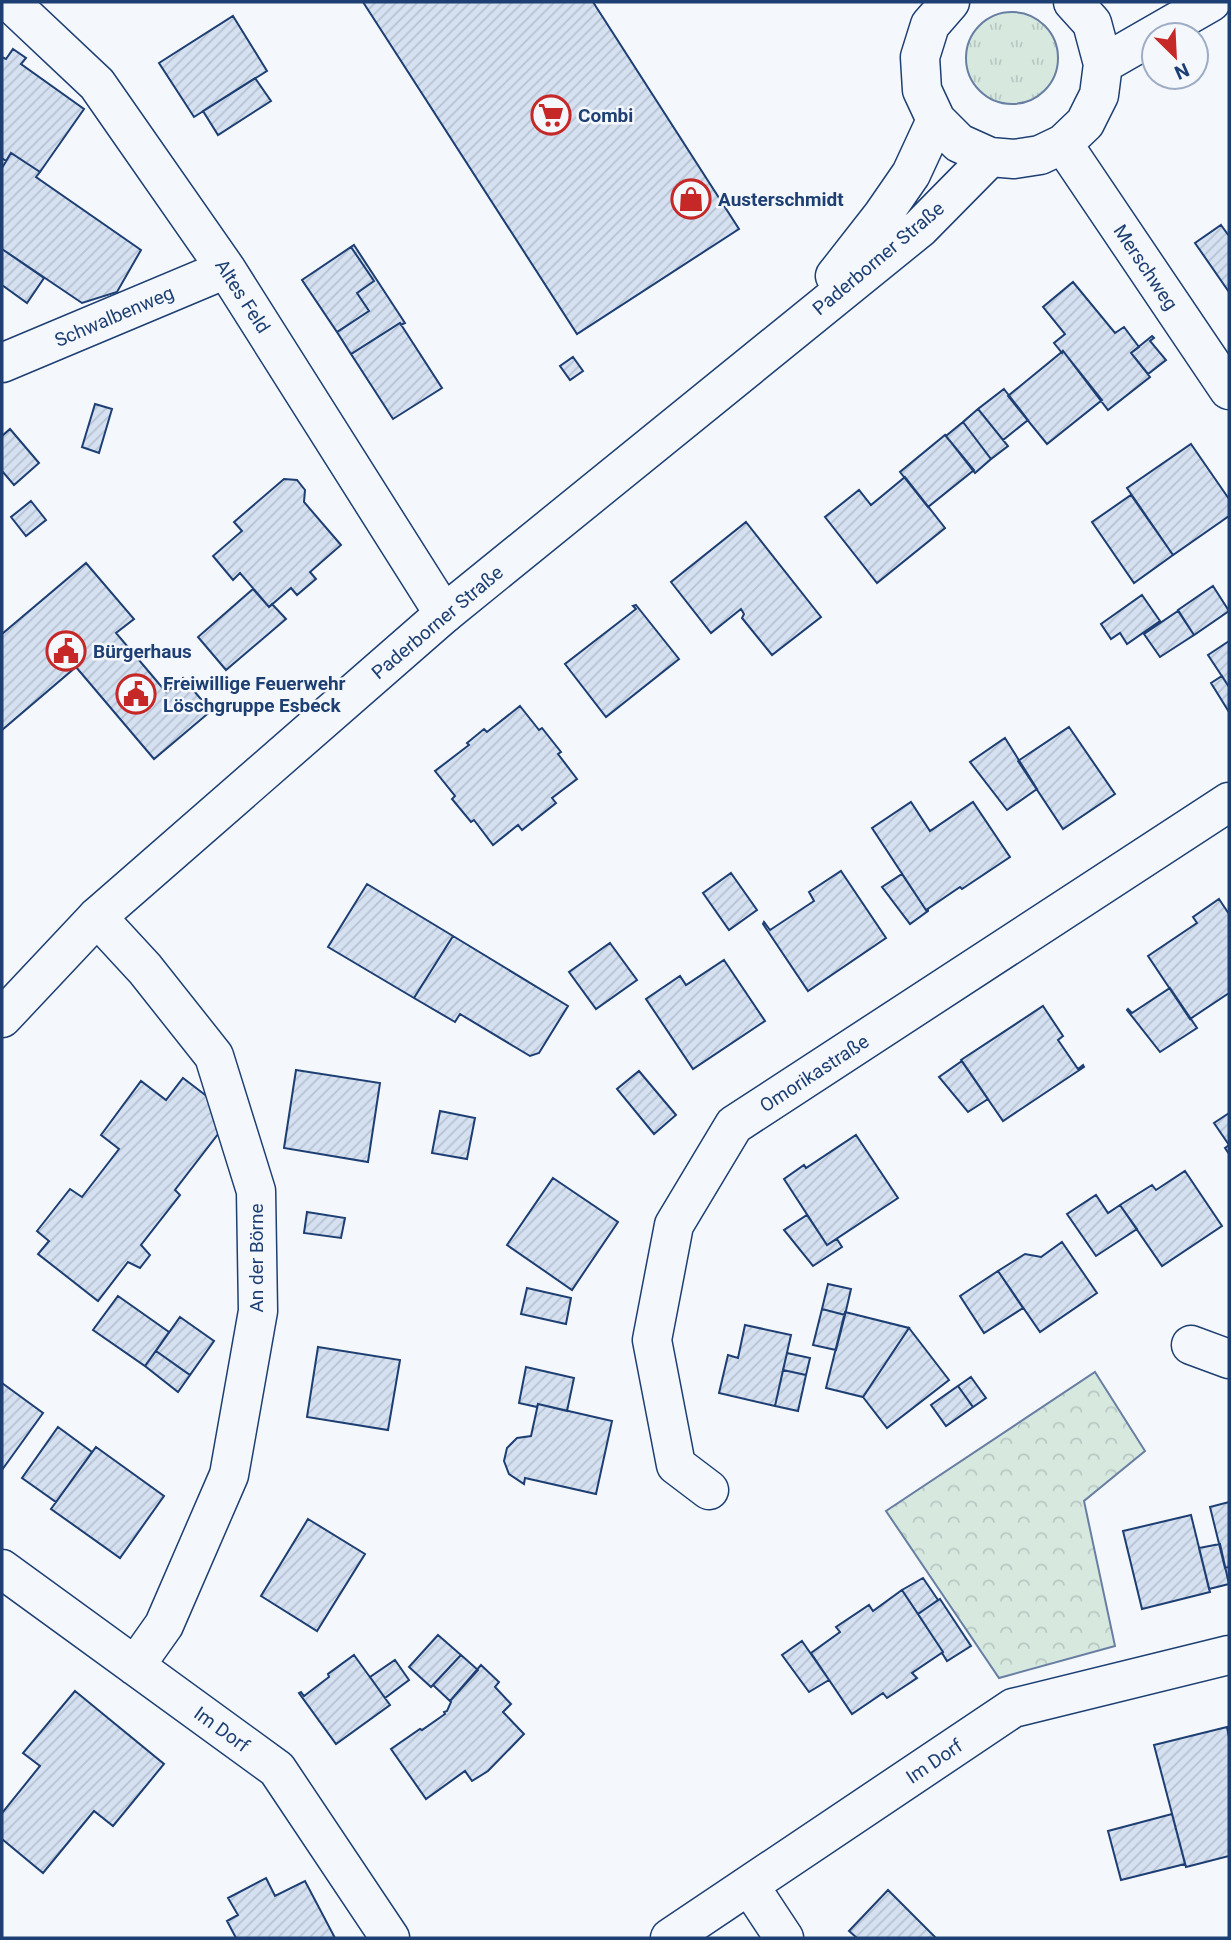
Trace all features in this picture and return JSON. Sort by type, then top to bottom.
[{"type":"street","name":"Altes Feld","points":[[10,2],[97,84],[226,269],[444,614]]},
{"type":"street","points":[[934,9],[920,57],[922,90],[936,120],[959,143],[990,157],[1014,159],[1040,155],[1063,144],[1086,123],[1099,95],[1104,64],[1092,23],[1073,2]]},
{"type":"street","points":[[1104,64],[1211,2]]},
{"type":"street","name":"Paderborner Straße","points":[[795,328],[882,216],[911,174],[936,120]]},
{"type":"street","name":"Merschweg","points":[[1063,144],[1229,390]]},
{"type":"street","name":"Paderborner Straße","points":[[2,1018],[97,917],[444,614],[920,228],[990,157]]},
{"type":"street","name":"Schwalbenweg","points":[[2,363],[226,269]]},
{"type":"street","name":"Omorikastraße","points":[[709,1490],[676,1465],[653,1340],[674,1225],[734,1125],[1229,802]]},
{"type":"street","name":"An der Börne","points":[[97,917],[145,969],[214,1056],[256,1191],[258,1311],[229,1475],[164,1625],[135,1666]]},
{"type":"street","points":[[1191,1345],[1229,1359]]},
{"type":"street","name":"Im Dorf","points":[[2,1569],[277,1769],[390,1938]]},
{"type":"street","name":"Im Dorf","points":[[670,1938],[1013,1708],[1229,1655]]},
{"type":"street","points":[[749,1885],[785,1938]]},
{"type":"green space","points":[[1012,12],[1030,16],[1044,26],[1054,40],[1058,58],[1054,76],[1044,90],[1030,100],[1012,104],[994,100],[980,90],[970,76],[966,58],[970,40],[980,26],[994,16]]},
{"type":"green space","points":[[1095,1372],[1145,1451],[1084,1501],[1115,1646],[999,1678],[886,1511]]},
{"type":"building","name":"Combi","points":[[363,2],[593,2],[739,229],[577,334]]},
{"type":"building","points":[[233,16],[267,71],[194,117],[159,63]]},
{"type":"building","points":[[13,49],[26,58],[21,64],[84,109],[40,172],[11,153],[6,161],[2,158],[2,57],[6,59]]},
{"type":"building","points":[[255,78],[271,101],[218,135],[203,111]]},
{"type":"building","points":[[11,153],[40,172],[36,177],[141,250],[117,292],[82,303],[2,249],[2,168]]},
{"type":"building","points":[[1221,225],[1229,236],[1229,292],[1195,243]]},
{"type":"building","points":[[354,245],[405,323],[400,323],[351,354],[337,332],[369,311],[357,293],[374,281],[351,247]]},
{"type":"building","points":[[351,247],[374,281],[357,293],[369,311],[337,332],[302,280]]},
{"type":"building","points":[[2,249],[44,278],[27,303],[2,285]]},
{"type":"building","points":[[1073,282],[1115,333],[1124,327],[1139,347],[1131,353],[1150,377],[1108,410],[1054,343],[1065,334],[1043,307]]},
{"type":"building","points":[[400,323],[442,388],[393,419],[351,354]]},
{"type":"building","points":[[1152,336],[1154,338],[1150,341],[1166,360],[1148,374],[1131,353]]},
{"type":"building","points":[[1063,351],[1102,400],[1047,444],[1008,396]]},
{"type":"building","points":[[573,357],[583,371],[570,380],[560,366]]},
{"type":"building","points":[[1004,389],[1028,420],[1003,440],[978,409]]},
{"type":"building","points":[[95,404],[112,409],[99,453],[82,447]]},
{"type":"building","points":[[978,409],[1008,446],[991,459],[963,422]]},
{"type":"building","points":[[963,422],[991,459],[975,473],[946,436]]},
{"type":"building","points":[[10,429],[39,463],[14,485],[2,471],[2,436]]},
{"type":"building","points":[[945,435],[974,470],[928,507],[900,472]]},
{"type":"building","points":[[1191,444],[1229,499],[1229,516],[1173,555],[1127,488]]},
{"type":"building","points":[[905,477],[945,528],[877,583],[825,517],[859,490],[871,505]]},
{"type":"building","points":[[284,479],[297,480],[305,490],[304,502],[341,545],[310,572],[316,579],[297,595],[291,588],[269,607],[240,573],[233,580],[213,556],[242,531],[234,522]]},
{"type":"building","points":[[1131,495],[1173,555],[1134,583],[1092,522]]},
{"type":"building","points":[[31,501],[46,520],[26,536],[11,517]]},
{"type":"building","points":[[746,522],[821,617],[772,655],[742,618],[744,614],[741,609],[711,633],[671,582]]},
{"type":"building","name":"Bürgerhaus","points":[[86,563],[134,619],[116,633],[166,692],[183,678],[211,711],[154,759],[76,667],[2,730],[2,634]]},
{"type":"building","points":[[1213,586],[1229,611],[1194,635],[1178,610]]},
{"type":"building","points":[[253,589],[269,607],[272,604],[286,619],[226,670],[198,637]]},
{"type":"building","points":[[1142,595],[1160,621],[1127,644],[1120,633],[1111,639],[1101,624]]},
{"type":"building","points":[[636,605],[679,659],[606,717],[565,664],[636,609],[633,606]]},
{"type":"building","points":[[1178,611],[1194,635],[1160,657],[1144,634]]},
{"type":"building","points":[[1229,641],[1229,687],[1208,655]]},
{"type":"building","points":[[1222,676],[1229,687],[1229,712],[1211,683]]},
{"type":"building","points":[[520,706],[561,752],[558,754],[577,779],[552,798],[556,803],[522,830],[518,825],[493,845],[474,820],[471,822],[452,799],[455,796],[435,771],[469,745],[467,743],[484,729],[487,732]]},
{"type":"building","points":[[1069,727],[1115,794],[1063,829],[1018,761]]},
{"type":"building","points":[[1005,738],[1037,789],[1007,810],[970,762]]},
{"type":"building","points":[[911,802],[930,831],[973,802],[1010,857],[926,910],[872,828]]},
{"type":"building","points":[[841,871],[886,938],[808,991],[763,924],[764,922],[770,930],[814,901],[809,892]]},
{"type":"building","points":[[731,873],[757,910],[729,930],[703,893]]},
{"type":"building","points":[[902,874],[926,910],[928,909],[910,924],[882,887]]},
{"type":"building","points":[[367,884],[453,936],[414,998],[328,947]]},
{"type":"building","points":[[1219,899],[1229,914],[1229,993],[1190,1019],[1148,956],[1197,923],[1193,917]]},
{"type":"building","points":[[453,936],[568,1006],[539,1053],[530,1056],[460,1014],[455,1022],[414,998]]},
{"type":"building","points":[[610,943],[637,980],[596,1009],[569,972]]},
{"type":"building","points":[[724,960],[765,1021],[693,1069],[646,999],[680,976],[686,985]]},
{"type":"building","points":[[1170,988],[1197,1028],[1160,1052],[1127,1010],[1132,1013]]},
{"type":"building","points":[[1043,1006],[1063,1036],[1058,1040],[1078,1069],[1083,1065],[1084,1067],[1003,1121],[961,1060]]},
{"type":"building","points":[[962,1061],[988,1099],[968,1112],[939,1077]]},
{"type":"building","points":[[296,1070],[380,1083],[368,1162],[284,1148]]},
{"type":"building","points":[[639,1071],[676,1115],[654,1134],[617,1089]]},
{"type":"building","points":[[183,1078],[221,1107],[225,1125],[175,1190],[180,1195],[141,1245],[150,1255],[140,1268],[128,1262],[98,1301],[38,1254],[49,1241],[37,1231],[70,1189],[82,1197],[119,1149],[101,1135],[141,1081],[166,1100]]},
{"type":"building","points":[[440,1111],[475,1118],[467,1159],[432,1153]]},
{"type":"building","points":[[1229,1113],[1229,1145],[1214,1123]]},
{"type":"building","points":[[856,1135],[898,1198],[827,1245],[784,1179]]},
{"type":"building","points":[[1185,1171],[1222,1226],[1162,1266],[1120,1205],[1152,1185],[1156,1190]]},
{"type":"building","points":[[553,1178],[618,1222],[572,1290],[507,1245]]},
{"type":"building","points":[[1096,1195],[1108,1213],[1120,1205],[1137,1229],[1096,1256],[1067,1214]]},
{"type":"building","points":[[307,1212],[345,1218],[341,1238],[304,1233]]},
{"type":"building","points":[[807,1215],[827,1245],[837,1239],[842,1247],[813,1266],[784,1230]]},
{"type":"building","points":[[1062,1242],[1097,1293],[1040,1332],[998,1271],[1025,1254],[1041,1257]]},
{"type":"building","points":[[998,1271],[1023,1308],[984,1333],[960,1296]]},
{"type":"building","points":[[828,1284],[851,1289],[845,1315],[822,1309]]},
{"type":"building","points":[[527,1288],[571,1298],[566,1324],[521,1314]]},
{"type":"building","points":[[118,1296],[169,1332],[145,1366],[93,1330]]},
{"type":"building","points":[[822,1309],[845,1315],[836,1350],[813,1345]]},
{"type":"building","points":[[845,1312],[909,1328],[863,1397],[826,1388]]},
{"type":"building","points":[[180,1317],[214,1341],[190,1375],[156,1351]]},
{"type":"building","points":[[745,1325],[791,1335],[775,1406],[719,1393],[728,1355],[738,1358]]},
{"type":"building","points":[[909,1328],[949,1380],[887,1428],[863,1397]]},
{"type":"building","points":[[318,1347],[400,1360],[388,1430],[307,1417]]},
{"type":"building","points":[[156,1351],[190,1375],[178,1392],[145,1366]]},
{"type":"building","points":[[787,1353],[810,1358],[806,1375],[783,1370]]},
{"type":"building","points":[[526,1367],[574,1378],[567,1411],[538,1404],[537,1407],[519,1403]]},
{"type":"building","points":[[783,1370],[806,1375],[798,1411],[775,1406]]},
{"type":"building","points":[[971,1377],[986,1398],[973,1407],[958,1386]]},
{"type":"building","points":[[2,1383],[43,1413],[2,1470]]},
{"type":"building","points":[[958,1386],[973,1407],[946,1426],[931,1405]]},
{"type":"building","points":[[538,1404],[612,1421],[596,1494],[525,1478],[524,1484],[509,1474],[504,1461],[507,1448],[517,1438],[531,1436]]},
{"type":"building","points":[[58,1427],[92,1452],[56,1502],[22,1478]]},
{"type":"building","points":[[96,1447],[164,1496],[120,1558],[51,1509]]},
{"type":"building","points":[[1229,1502],[1229,1567],[1225,1568],[1210,1507]]},
{"type":"building","points":[[1191,1515],[1210,1592],[1142,1609],[1123,1531]]},
{"type":"building","points":[[308,1519],[365,1554],[317,1631],[261,1596]]},
{"type":"building","points":[[1220,1544],[1229,1584],[1209,1589],[1199,1548]]},
{"type":"building","points":[[923,1578],[938,1600],[918,1614],[902,1590]]},
{"type":"building","points":[[902,1590],[943,1652],[912,1673],[917,1678],[887,1698],[883,1693],[852,1714],[811,1653],[840,1632],[836,1627],[869,1605],[873,1611]]},
{"type":"building","points":[[940,1599],[971,1646],[947,1661],[918,1614]]},
{"type":"building","points":[[438,1635],[461,1655],[431,1687],[409,1667]]},
{"type":"building","points":[[802,1641],[829,1680],[809,1692],[782,1655]]},
{"type":"building","points":[[354,1655],[390,1705],[336,1744],[299,1693],[304,1696]]},
{"type":"building","points":[[461,1655],[478,1670],[450,1701],[433,1685]]},
{"type":"building","points":[[395,1660],[409,1680],[385,1698],[370,1677]]},
{"type":"building","points":[[481,1665],[499,1682],[495,1687],[511,1704],[503,1712],[524,1734],[488,1771],[472,1781],[465,1771],[426,1799],[391,1749],[445,1714],[450,1701]]},
{"type":"building","points":[[75,1691],[164,1764],[113,1826],[94,1811],[43,1873],[2,1839],[2,1813],[40,1766],[23,1753]]},
{"type":"building","points":[[1227,1727],[1229,1856],[1186,1867],[1154,1745]]},
{"type":"building","points":[[1172,1814],[1185,1864],[1121,1880],[1108,1831]]},
{"type":"building","points":[[266,1878],[275,1896],[305,1881],[335,1938],[236,1938],[227,1921],[238,1915],[228,1898]]},
{"type":"building","points":[[888,1890],[936,1938],[857,1938],[849,1931]]},
{"type":"place","name":"Combi","points":[[551,115]]},
{"type":"place","name":"Austerschmidt","points":[[691,199]]},
{"type":"place","name":"Bürgerhaus","points":[[66,651]]},
{"type":"place","name":"Freiwillige Feuerwehr Löschgruppe Esbeck","points":[[136,694]]}]
